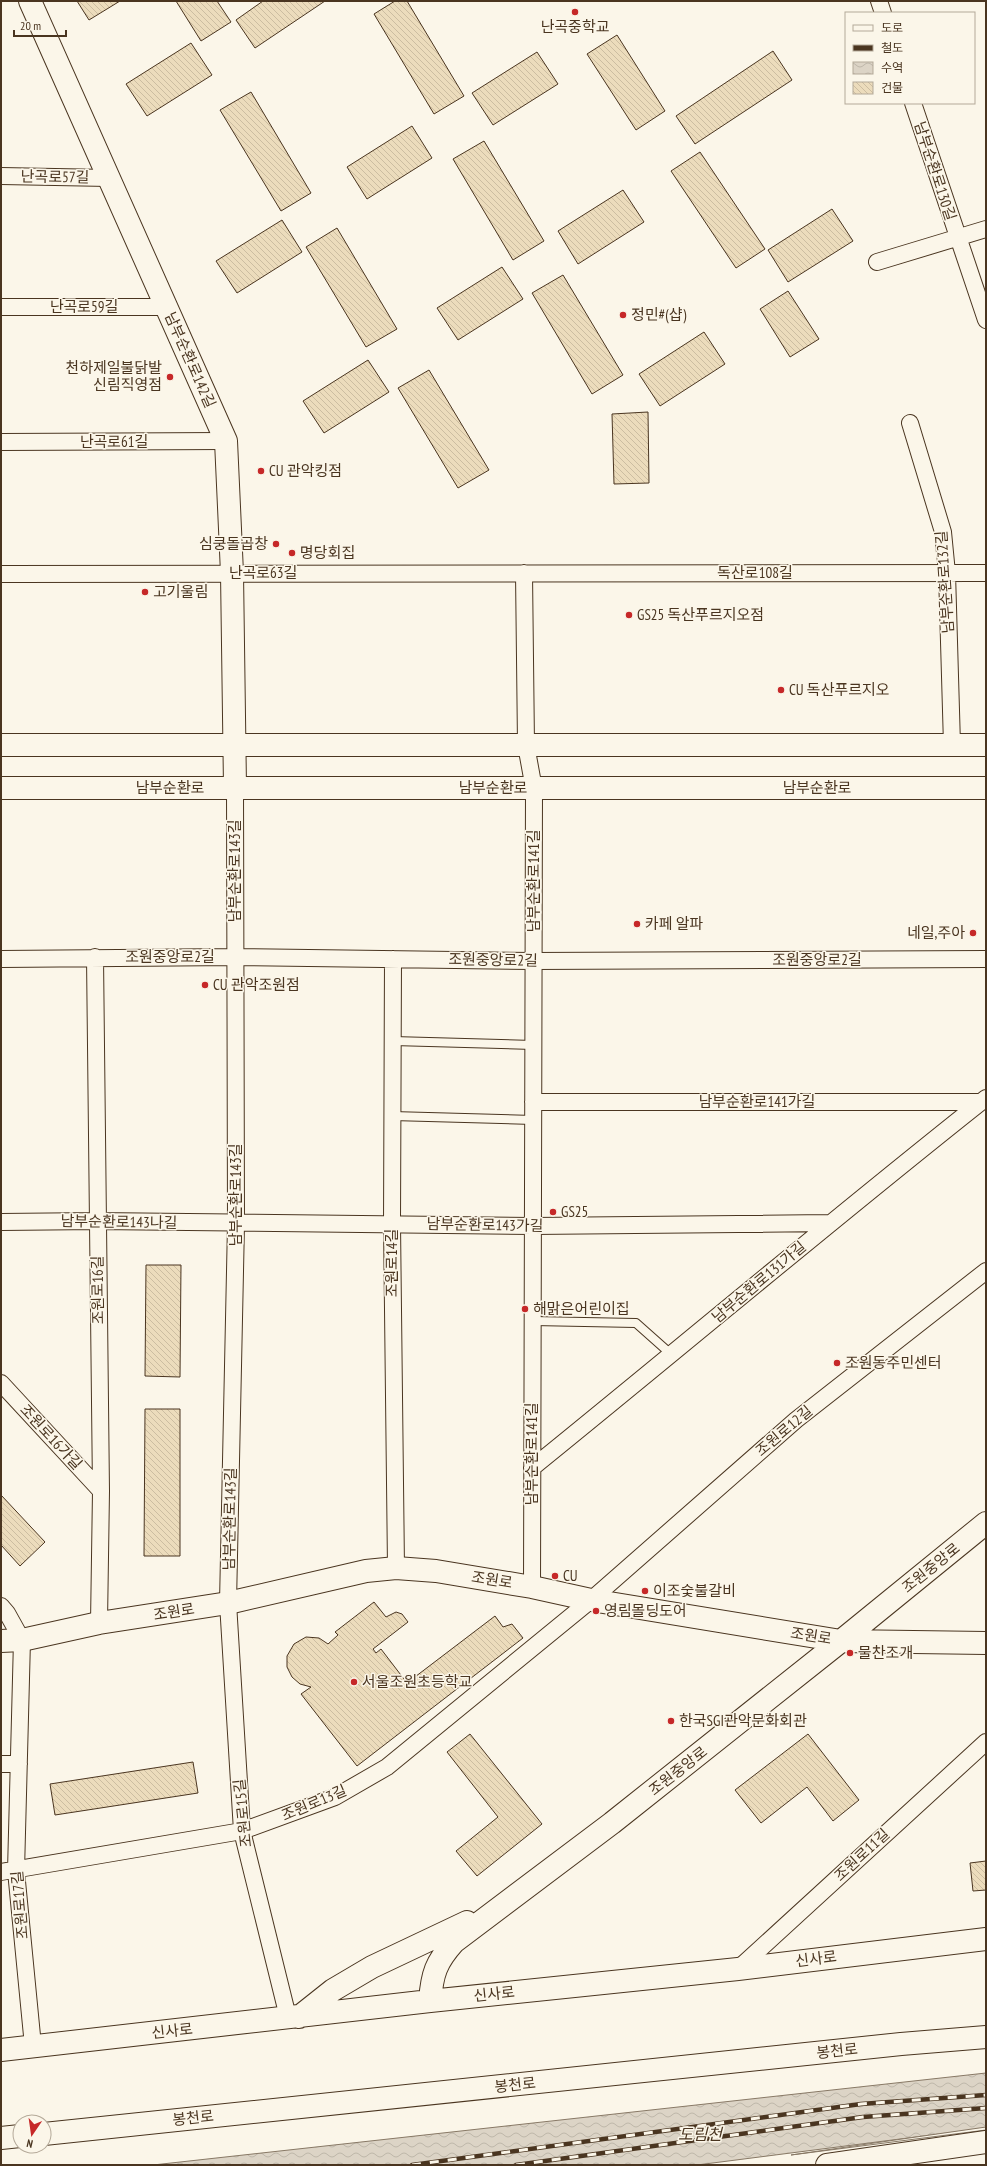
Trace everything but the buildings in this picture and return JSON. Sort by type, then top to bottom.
[{"type":"main road","name":"남부순환로142길","points":[[30,1],[226,441],[232,573],[235,787]]},
{"type":"main road","points":[[1,745],[986,745]]},
{"type":"main road","name":"남부순환로","points":[[1,788],[986,788]]},
{"type":"main road","name":"조원중앙로","points":[[430,2001],[434,1971],[442,1956],[454,1942],[612,1823],[841,1641],[986,1523]]},
{"type":"main road","name":"조원로","points":[[1,1641],[22,1640],[99,1623],[228,1603],[366,1571],[396,1568],[436,1571],[532,1587],[591,1600],[841,1641],[986,1643]]},
{"type":"main road","points":[[294,2017],[333,1990],[372,1967],[492,1912]]},
{"type":"main road","name":"신사로","points":[[1,2050],[430,2001],[738,1969],[986,1939]]},
{"type":"main road","name":"봉천로","points":[[52,2133],[901,2044],[986,2037]]},
{"type":"main road","points":[[1,2138],[12,2137]]},
{"type":"main road","points":[[827,2165],[986,2142]]},
{"type":"main road","points":[[905,2154],[986,2157]]},
{"type":"street","points":[[879,1],[883,12]]},
{"type":"street","name":"남부순환로130길","points":[[913,104],[957,238],[986,320]]},
{"type":"street","name":"난곡로57길","points":[[1,176],[109,178]]},
{"type":"street","points":[[957,238],[986,229]]},
{"type":"street","name":"남부순환로130길","points":[[877,262],[957,238]]},
{"type":"street","name":"난곡로59길","points":[[1,307],[166,307]]},
{"type":"street","name":"남부순환로132길","points":[[910,423],[943,532],[947,573],[952,745]]},
{"type":"street","name":"난곡로61길","points":[[1,442],[226,441]]},
{"type":"street","name":"독산로108길","points":[[524,573],[986,573]]},
{"type":"street","name":"난곡로63길","points":[[1,574],[524,573]]},
{"type":"street","name":"남부순환로141길","points":[[524,573],[526,745],[534,789],[532,1587]]},
{"type":"street","name":"남부순환로143길","points":[[228,1603],[236,1224],[235,787]]},
{"type":"street","name":"조원로16길","points":[[95,957],[101,1491],[99,1623]]},
{"type":"street","name":"조원중앙로2길","points":[[1,958],[235,957],[534,961],[986,959]]},
{"type":"street","name":"조원로14길","points":[[393,959],[392,1224],[396,1568]]},
{"type":"street","name":"남부순환로141가길","points":[[533,1102],[984,1100]]},
{"type":"street","name":"남부순환로131가길","points":[[532,1468],[672,1355],[830,1223],[984,1100]]},
{"type":"street","name":"남부순환로143나길","points":[[1,1222],[97,1221],[236,1224]]},
{"type":"street","name":"남부순환로143가길","points":[[236,1224],[533,1226],[830,1223]]},
{"type":"street","name":"조원로12길","points":[[591,1600],[796,1420],[986,1270]]},
{"type":"street","name":"조원로16가길","points":[[1,1383],[101,1491]]},
{"type":"street","name":"조원로13길","points":[[8,1872],[242,1831],[334,1797],[387,1767],[591,1600]]},
{"type":"street","name":"조원로15길","points":[[228,1603],[242,1831],[294,2017]]},
{"type":"street","points":[[1,1606],[7,1613],[22,1640]]},
{"type":"street","name":"조원로17길","points":[[22,1640],[19,1764],[8,1872],[33,2046]]},
{"type":"street","name":"조원로11길","points":[[738,1969],[986,1742]]},
{"type":"street","points":[[1,1764],[19,1764]]},
{"type":"lane","points":[[393,1041],[533,1045]]},
{"type":"lane","points":[[392,1116],[533,1120]]},
{"type":"lane","points":[[533,1321],[636,1323],[672,1355]]},
{"type":"water","name":"도림천","points":[[986,2073],[986,2128],[697,2165],[153,2165]]},
{"type":"pier","points":[[986,2127],[986,2130],[791,2155],[930,2135]]},
{"type":"railway","points":[[412,2165],[861,2104],[986,2095]]},
{"type":"railway","points":[[516,2165],[863,2117],[986,2108]]},
{"type":"place","name":"난곡중학교","points":[[575,12]]},
{"type":"place","name":"정민#(샵)","points":[[623,315]]},
{"type":"place","name":"천하제일불닭발 신림직영점","points":[[170,377]]},
{"type":"place","name":"CU 관악킹점","points":[[261,471]]},
{"type":"place","name":"심쿵돌곱창","points":[[276,544]]},
{"type":"place","name":"명당회집","points":[[292,553]]},
{"type":"place","name":"고기울림","points":[[145,592]]},
{"type":"place","name":"GS25 독산푸르지오점","points":[[629,615]]},
{"type":"place","name":"CU 독산푸르지오","points":[[781,690]]},
{"type":"place","name":"카페 알파","points":[[637,924]]},
{"type":"place","name":"네일,주아","points":[[973,933]]},
{"type":"place","name":"CU 관악조원점","points":[[205,985]]},
{"type":"place","name":"GS25","points":[[553,1212]]},
{"type":"place","name":"해맑은어린이집","points":[[525,1309]]},
{"type":"place","name":"조원동주민센터","points":[[837,1363]]},
{"type":"place","name":"CU","points":[[555,1576]]},
{"type":"place","name":"이조숯불갈비","points":[[645,1591]]},
{"type":"place","name":"영림몰딩도어","points":[[596,1611]]},
{"type":"place","name":"물찬조개","points":[[850,1653]]},
{"type":"place","name":"서울조원초등학교","points":[[354,1682]]},
{"type":"place","name":"한국SGI관악문화회관","points":[[671,1721]]}]
